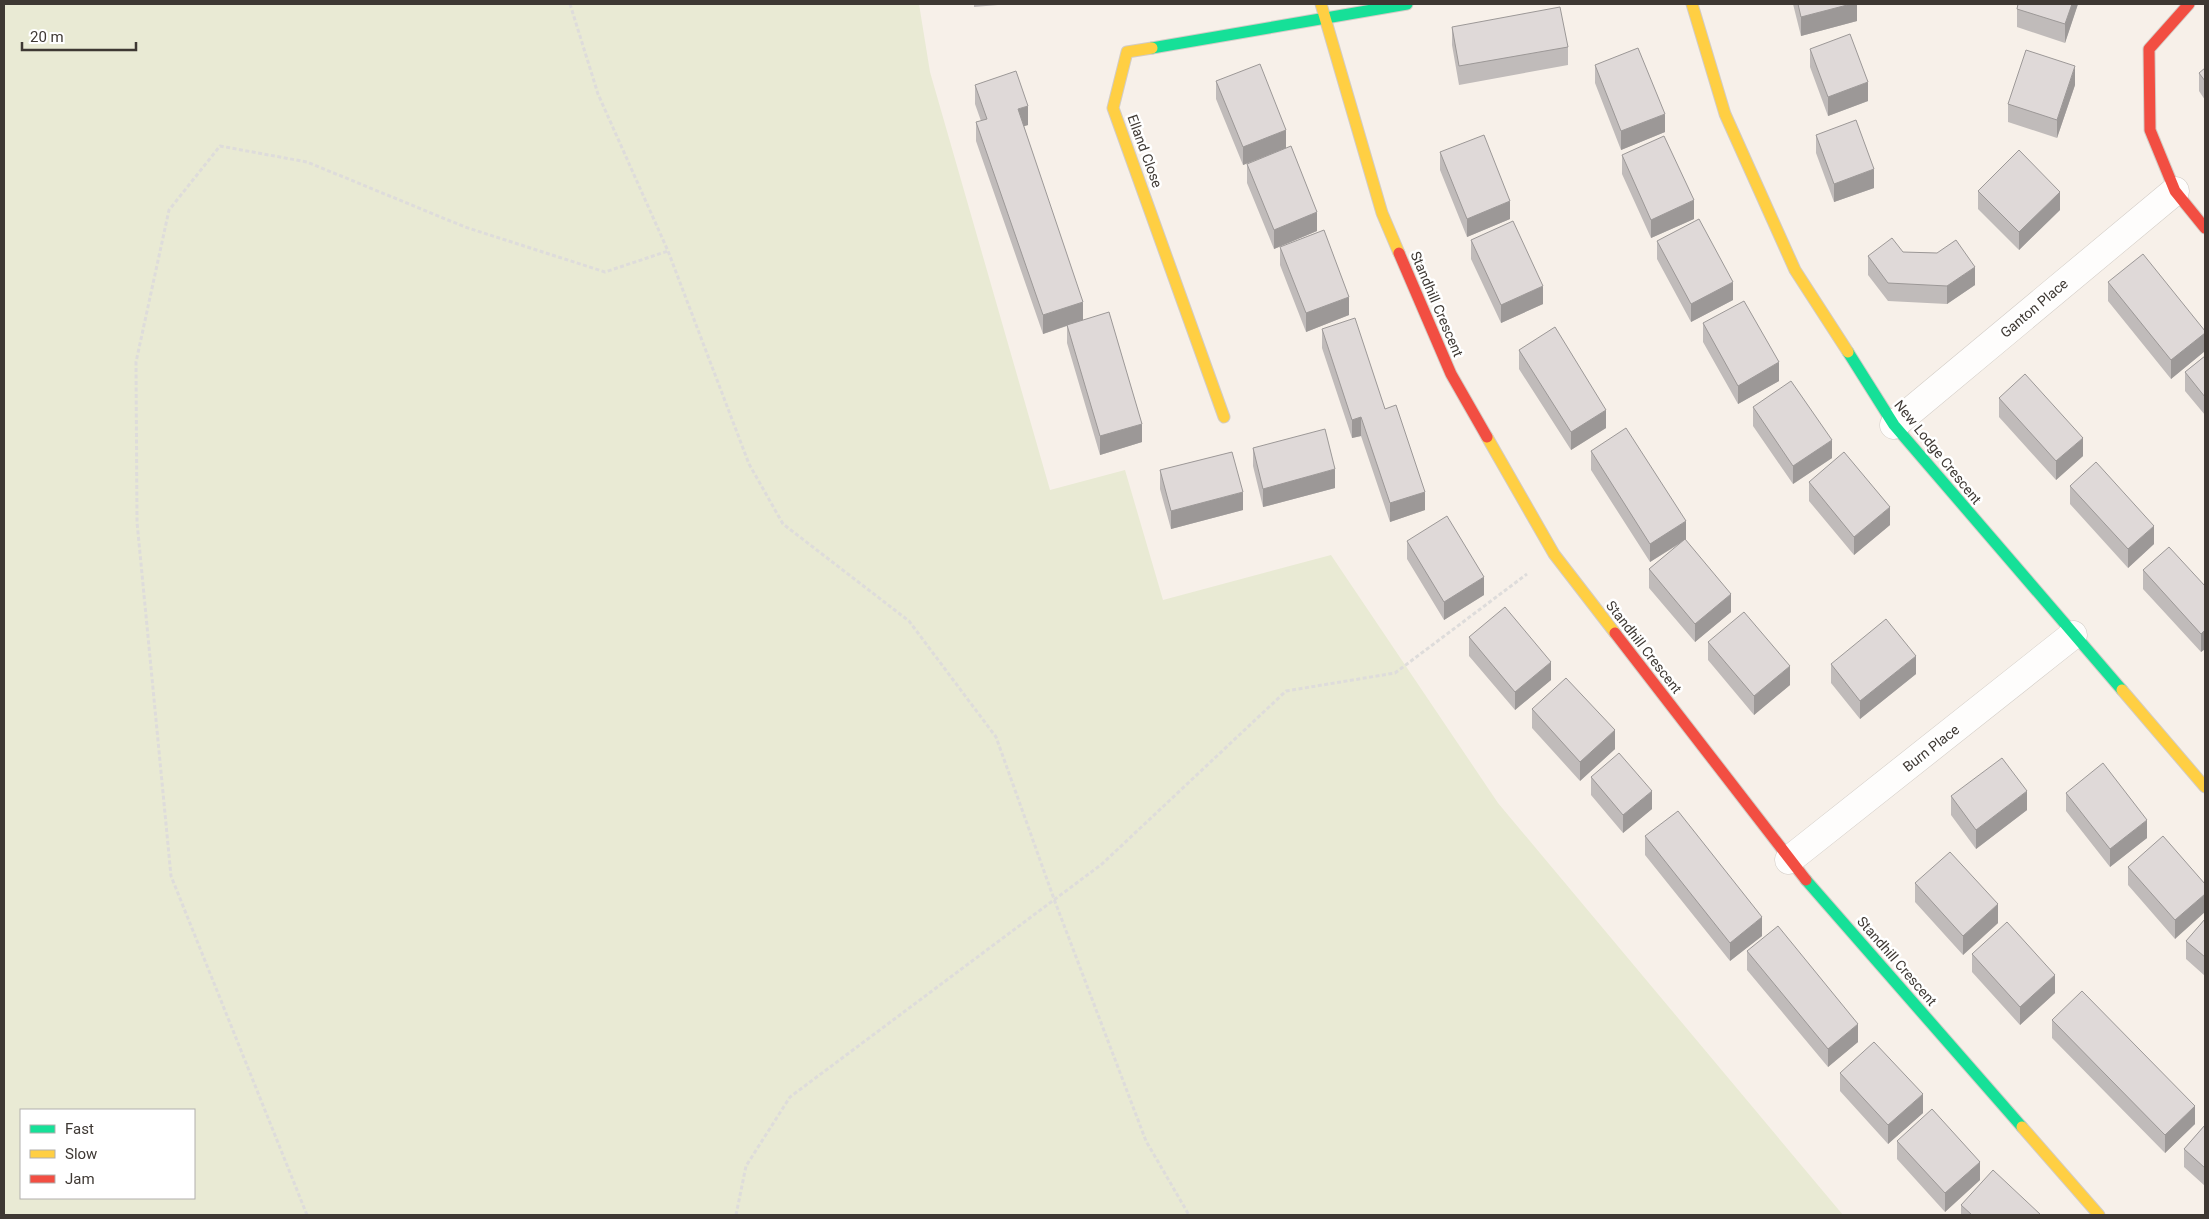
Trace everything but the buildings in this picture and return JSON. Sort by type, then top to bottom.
[{"type":"street","name":"Standhill Crescent","points":[[1321,4],[1386,222],[1451,374],[1554,554],[1789,860],[2099,1215]]},
{"type":"street","points":[[1324,17],[1407,4]]},
{"type":"street","name":"New Lodge Crescent","points":[[1692,4],[1725,114],[1795,270],[1894,425],[2205,787]]},
{"type":"street","points":[[2190,4],[2149,49],[2150,130],[2175,191],[2205,228]]},
{"type":"street","name":"Elland Close","points":[[1224,418],[1113,108],[1127,52],[1324,17]]},
{"type":"street","name":"Ganton Place","points":[[1894,425],[2175,191]]},
{"type":"street","name":"Burn Place","points":[[1789,860],[2074,635]]},
{"type":"path","points":[[570,4],[598,94],[668,251],[749,464],[783,524],[909,621],[996,738],[1054,899],[1146,1141],[1189,1215]]},
{"type":"path","points":[[307,1215],[171,876],[137,522],[136,371],[136,362],[169,210],[220,146],[307,162],[465,227],[605,272],[668,251]]},
{"type":"path","points":[[736,1215],[746,1166],[790,1098],[1102,864],[1286,691],[1395,673],[1554,554]]},
{"type":"green space","points":[[4,4],[919,4],[930,72],[1050,490],[1125,470],[1163,600],[1331,555],[1498,803],[1843,1215],[4,1215]]},
{"type":"traffic: fast","points":[[1152,48],[1407,4]]},
{"type":"traffic: fast","points":[[1848,352],[1894,425],[2122,690]]},
{"type":"traffic: fast","points":[[1806,880],[2022,1127]]},
{"type":"traffic: slow","points":[[1321,4],[1382,213],[1399,253]]},
{"type":"traffic: slow","points":[[1692,4],[1725,114],[1795,270],[1848,352]]},
{"type":"traffic: slow","points":[[1152,48],[1127,52],[1113,108],[1224,417]]},
{"type":"traffic: slow","points":[[1487,437],[1554,554],[1615,633]]},
{"type":"traffic: slow","points":[[2122,690],[2205,787]]},
{"type":"traffic: slow","points":[[2022,1127],[2099,1215]]},
{"type":"traffic: jam","points":[[2189,4],[2149,49],[2150,130],[2175,191],[2205,228]]},
{"type":"traffic: jam","points":[[1399,253],[1451,374],[1487,437]]},
{"type":"traffic: jam","points":[[1615,633],[1806,880]]}]
